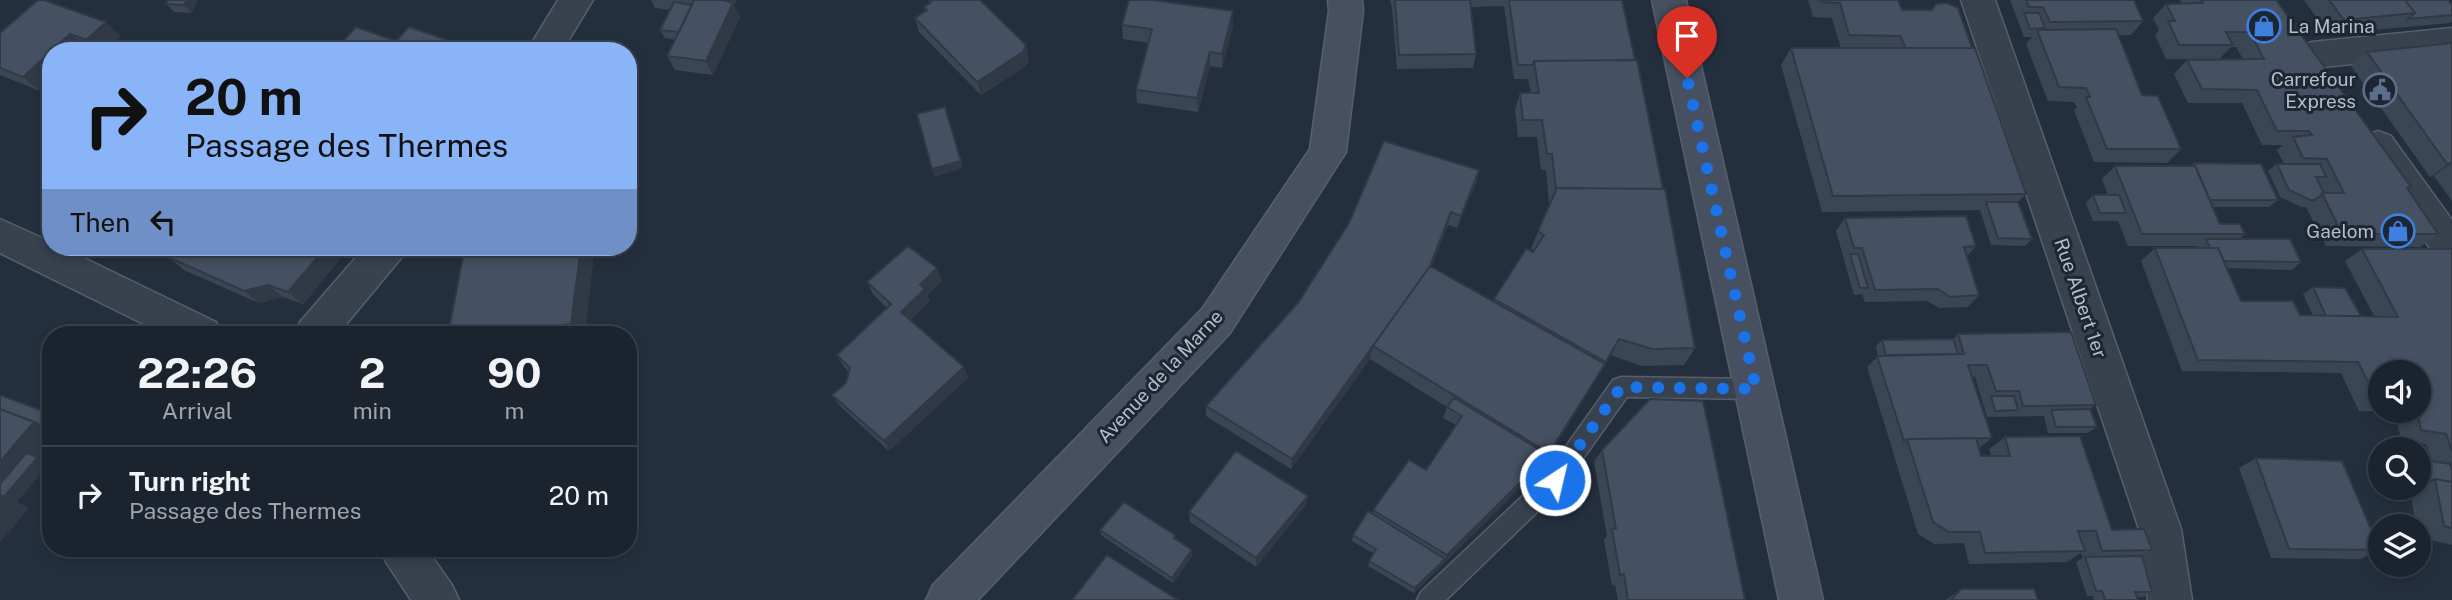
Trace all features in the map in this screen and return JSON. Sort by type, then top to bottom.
[{"type":"main road","name":"Avenue de la Marne","points":[[948,600],[1216,321],[1328,152],[1346,11],[1345,0]]},
{"type":"main road","points":[[1669,0],[1801,600]]},
{"type":"street","points":[[550,42],[576,0]]},
{"type":"street","name":"Rue Albert 1er","points":[[1978,0],[2160,529],[2170,600]]},
{"type":"street","points":[[2335,87],[2304,44],[2452,41]]},
{"type":"street","points":[[2359,120],[2452,250]]},
{"type":"street","points":[[0,235],[42,256]]},
{"type":"street","points":[[43,256],[186,326]]},
{"type":"street","points":[[321,326],[380,256]]},
{"type":"street","points":[[407,557],[437,600]]},
{"type":"lane","points":[[1429,600],[1555,480],[1621,387],[1756,389]]},
{"type":"building","points":[[38,0],[106,22],[86,40],[70,34],[61,42],[42,42],[42,60],[23,77],[0,68],[0,33]]},
{"type":"building","points":[[168,0],[187,0],[184,5],[166,4]]},
{"type":"building","points":[[694,0],[723,0],[733,3],[706,61],[667,56]]},
{"type":"building","points":[[929,0],[980,0],[1026,45],[1023,52],[977,82],[915,18],[927,10],[924,7],[931,2]]},
{"type":"building","points":[[1129,0],[1152,0],[1233,11],[1222,54],[1210,52],[1197,98],[1136,90],[1152,29],[1122,25]]},
{"type":"building","points":[[1395,0],[1470,0],[1476,54],[1399,55]]},
{"type":"building","points":[[1509,0],[1622,0],[1635,60],[1534,61],[1533,65],[1518,65]]},
{"type":"building","points":[[1820,0],[1898,0],[1902,10],[1932,10],[1936,4],[1947,3],[1958,8],[1972,48],[1905,48],[1901,36],[1849,35],[1840,3]]},
{"type":"building","points":[[2026,0],[2134,0],[2143,21],[2050,22],[2043,7],[2029,7]]},
{"type":"building","points":[[2201,0],[2276,0],[2411,187],[2407,188],[2438,234],[2342,234],[2322,193],[2344,193],[2327,159],[2303,158],[2293,137],[2312,135],[2309,131],[2277,131],[2257,90],[2202,89],[2187,60],[2264,59],[2250,32],[2226,32],[2233,45],[2179,45],[2168,21],[2175,21],[2166,4],[2203,3]]},
{"type":"building","points":[[2329,0],[2405,0],[2415,13],[2344,20]]},
{"type":"building","points":[[2405,0],[2448,0],[2452,5],[2452,15],[2408,19],[2415,13]]},
{"type":"building","points":[[674,2],[692,5],[679,32],[660,30]]},
{"type":"building","points":[[2024,13],[2039,13],[2045,28],[2030,29]]},
{"type":"building","points":[[356,27],[396,41],[409,27],[453,42],[342,42]]},
{"type":"building","points":[[2116,29],[2142,95],[2158,96],[2181,149],[2107,149],[2086,97],[2090,97],[2086,88],[2059,87],[2037,30]]},
{"type":"building","points":[[2452,43],[2452,163],[2447,164],[2367,52]]},
{"type":"building","points":[[1791,48],[1975,48],[2026,194],[1833,196]]},
{"type":"building","points":[[1637,60],[1663,189],[1556,190],[1552,154],[1547,154],[1542,120],[1523,120],[1520,93],[1539,93],[1534,61]]},
{"type":"building","points":[[945,107],[961,161],[932,169],[917,114]]},
{"type":"building","points":[[1384,141],[1479,170],[1461,216],[1451,212],[1430,266],[1292,459],[1206,406],[1298,303],[1349,223]]},
{"type":"building","points":[[2194,163],[2261,164],[2278,200],[2210,200]]},
{"type":"building","points":[[2277,164],[2320,164],[2326,177],[2316,177],[2324,193],[2315,200],[2310,200],[2289,190]]},
{"type":"building","points":[[2115,166],[2195,166],[2220,224],[2240,224],[2245,234],[2142,234]]},
{"type":"building","points":[[1557,188],[1665,189],[1695,348],[1652,349],[1619,339],[1606,362],[1494,299],[1526,249],[1533,252],[1544,235],[1538,231]]},
{"type":"building","points":[[2093,195],[2119,195],[2126,213],[2100,213]]},
{"type":"building","points":[[1986,202],[2018,202],[2032,239],[1998,238]]},
{"type":"building","points":[[1966,216],[1976,246],[1964,247],[1979,295],[1950,297],[1938,289],[1875,290],[1862,248],[1854,248],[1845,218]]},
{"type":"building","points":[[2206,239],[2290,239],[2301,262],[2224,261],[2218,248],[2210,248]]},
{"type":"building","points":[[908,246],[937,268],[920,285],[925,289],[901,312],[964,367],[884,441],[832,395],[846,383],[850,368],[837,355],[891,304],[867,282]]},
{"type":"building","points":[[2155,248],[2218,248],[2241,301],[2293,301],[2300,315],[2398,317],[2362,249],[2452,249],[2452,451],[2446,434],[2421,430],[2420,423],[2431,423],[2431,360],[2368,360],[2368,382],[2358,362],[2198,360]]},
{"type":"building","points":[[1850,254],[1858,254],[1868,288],[1860,288]]},
{"type":"building","points":[[318,256],[288,292],[268,285],[244,291],[168,257]]},
{"type":"building","points":[[463,256],[580,256],[571,324],[450,326]]},
{"type":"building","points":[[1430,266],[1605,364],[1549,453],[1373,346]]},
{"type":"building","points":[[2313,287],[2345,288],[2361,316],[2326,316]]},
{"type":"building","points":[[2071,332],[2096,405],[2023,406],[2019,391],[1996,391],[1987,365],[1968,365],[1992,438],[1904,441],[1877,356],[1964,354],[1958,334]]},
{"type":"building","points":[[1953,339],[1958,354],[1886,355],[1882,340]]},
{"type":"building","points":[[0,395],[42,411],[42,426],[34,422],[0,409]]},
{"type":"building","points":[[1991,396],[2014,396],[2018,410],[1995,411]]},
{"type":"building","points":[[1454,398],[1548,455],[1447,555],[1373,510],[1409,460],[1426,470],[1462,416],[1447,407]]},
{"type":"building","points":[[1650,399],[1703,401],[1745,600],[1628,600],[1624,574],[1620,575],[1612,529],[1616,529],[1602,450]]},
{"type":"building","points":[[0,409],[34,422],[0,462]]},
{"type":"building","points":[[2090,409],[2097,427],[2056,427],[2051,410]]},
{"type":"building","points":[[2080,436],[2112,530],[2144,529],[2152,550],[2102,551],[2096,531],[2078,531],[2085,551],[1985,553],[1980,532],[1949,532],[1933,522],[1907,439],[1976,438],[1981,456],[2010,456],[2005,437]]},
{"type":"building","points":[[1236,451],[1308,496],[1256,558],[1189,512]]},
{"type":"building","points":[[26,453],[38,457],[4,497],[0,495],[0,484]]},
{"type":"building","points":[[2256,458],[2342,461],[2368,522],[2368,550],[2289,549]]},
{"type":"building","points":[[2431,461],[2450,464],[2452,482],[2435,479],[2431,481]]},
{"type":"building","points":[[2435,479],[2452,482],[2452,528],[2444,526]]},
{"type":"building","points":[[1124,502],[1175,535],[1174,538],[1192,550],[1172,578],[1100,530]]},
{"type":"building","points":[[1368,511],[1445,559],[1415,588],[1369,561],[1376,549],[1353,535]]},
{"type":"building","points":[[1107,555],[1178,600],[1072,600]]},
{"type":"building","points":[[2142,556],[2152,592],[2135,592],[2138,600],[2105,600],[2102,591],[2096,591],[2085,557]]},
{"type":"building","points":[[1961,589],[2034,589],[2038,600],[1951,600]]},
{"type":"place","name":"La Marina","points":[[2264,26]]},
{"type":"place","name":"Carrefour Express","points":[[2380,90]]},
{"type":"place","name":"Gaelom","points":[[2398,231]]},
{"type":"route","points":[[1555,480],[1621,387],[1756,389],[1687,78]]}]
